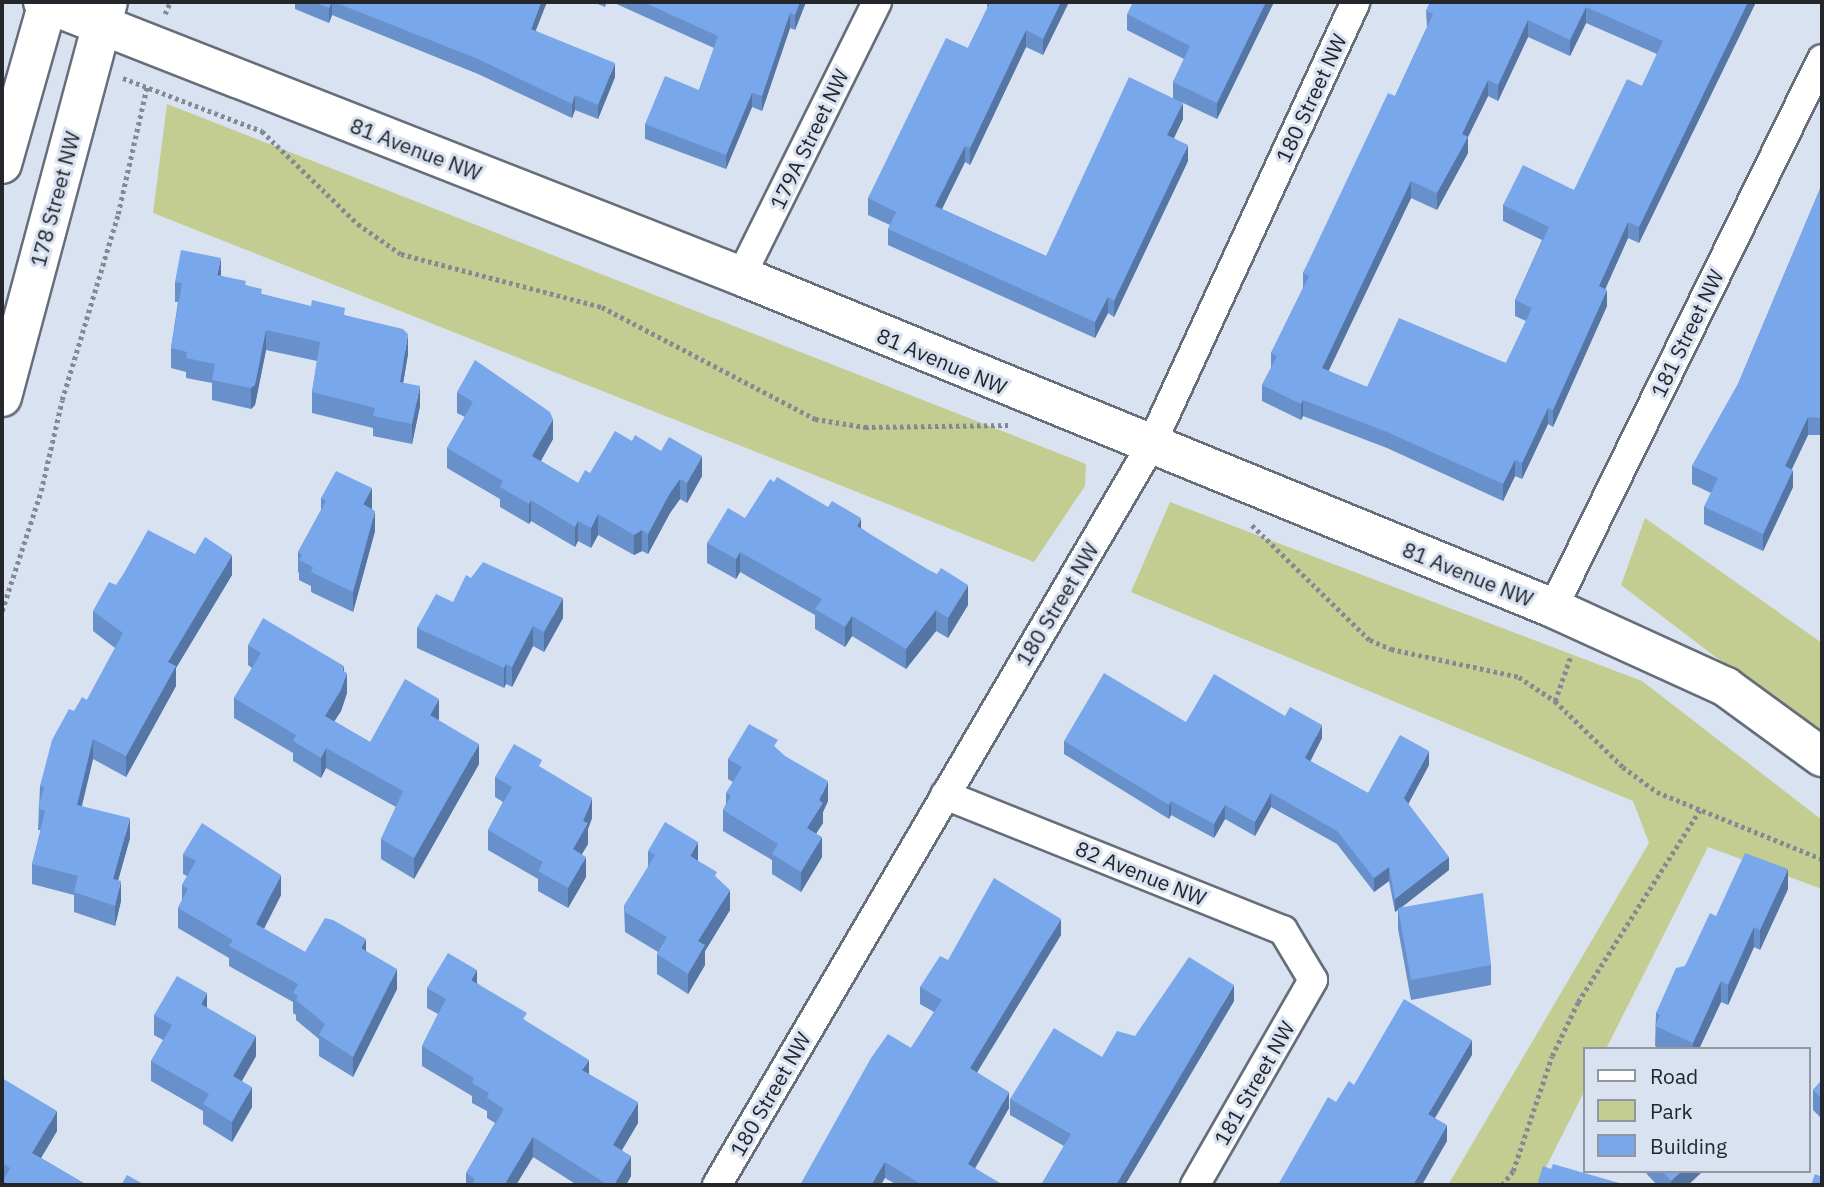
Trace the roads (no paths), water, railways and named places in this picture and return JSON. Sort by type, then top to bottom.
[{"type":"street","name":"81 Avenue NW","points":[[46,2],[104,13],[153,46],[741,276],[1150,447],[1568,615],[1726,687],[1822,757]]},
{"type":"street","points":[[2,164],[46,2]]},
{"type":"street","name":"179A Street NW","points":[[741,276],[877,2]]},
{"type":"street","name":"180 Street NW","points":[[717,1185],[1150,447],[1356,2]]},
{"type":"street","name":"178 Street NW","points":[[2,397],[104,13]]},
{"type":"street","name":"181 Street NW","points":[[1568,615],[1822,59]]},
{"type":"street","name":"82 Avenue NW","points":[[945,795],[1283,929],[1312,980]]},
{"type":"street","name":"181 Street NW","points":[[1195,1185],[1312,980]]}]
